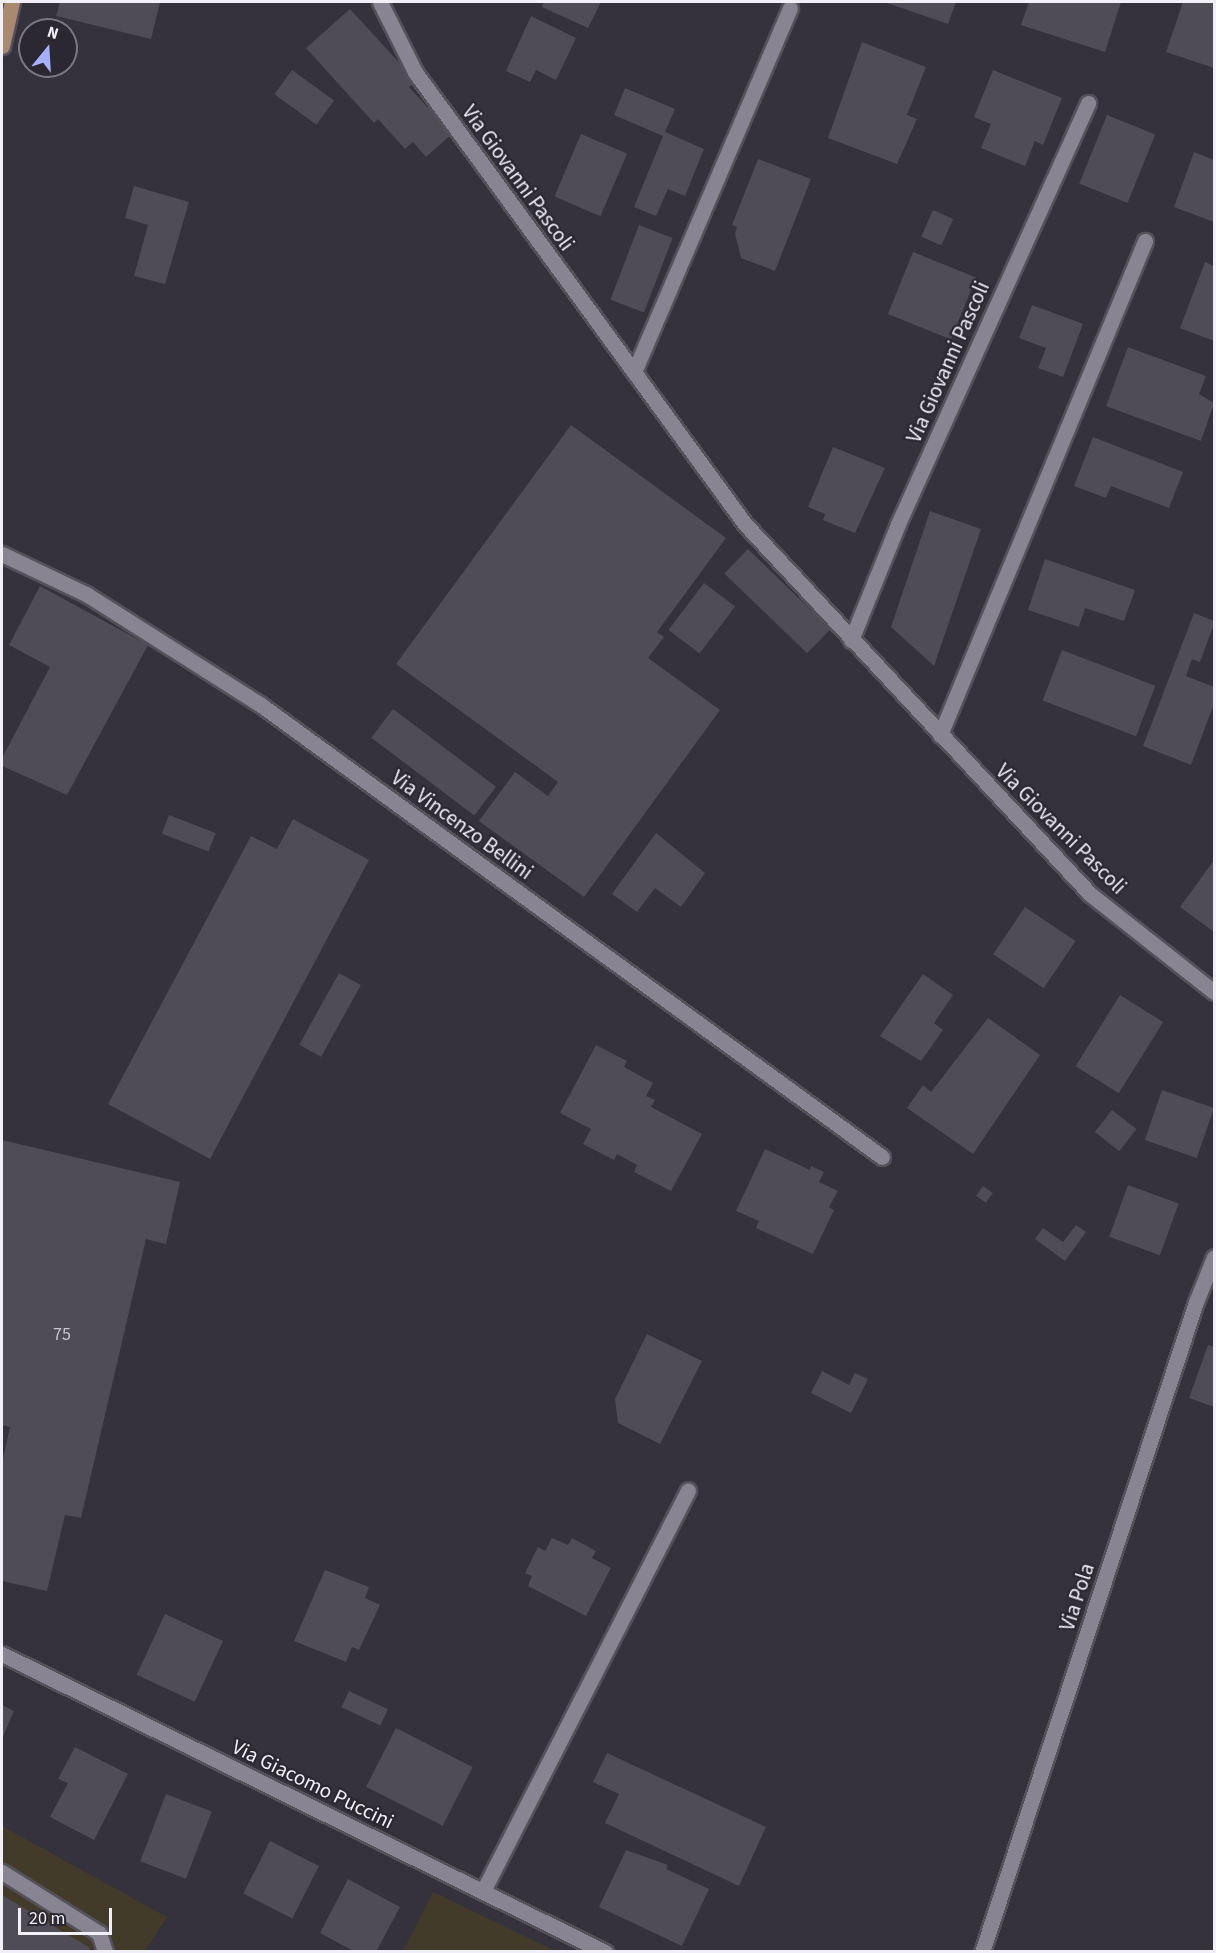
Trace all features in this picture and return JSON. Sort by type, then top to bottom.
[{"type":"main road","points":[[2,46],[12,2]]},
{"type":"street","name":"Via Giovanni Pascoli","points":[[380,2],[415,72],[745,524],[1090,894],[1215,992]]},
{"type":"street","points":[[634,372],[790,8]]},
{"type":"street","name":"Via Giovanni Pascoli","points":[[851,640],[898,524],[1088,103]]},
{"type":"street","points":[[940,735],[1145,241]]},
{"type":"street","name":"Via Vincenzo Bellini","points":[[2,554],[86,594],[261,705],[882,1157]]},
{"type":"street","name":"Via Pola","points":[[982,1952],[1193,1312],[1215,1257]]},
{"type":"street","points":[[483,1891],[688,1490]]},
{"type":"street","name":"Via Giacomo Puccini","points":[[2,1654],[605,1952]]},
{"type":"street","points":[[2,1872],[99,1933],[105,1952]]},
{"type":"shaded area","points":[[2,1826],[167,1917],[145,1951],[2,1951]]},
{"type":"shaded area","points":[[433,1892],[556,1951],[403,1951]]},
{"type":"building","points":[[60,2],[160,2],[151,39],[78,21],[78,18],[56,16]]},
{"type":"building","points":[[544,2],[601,2],[588,28],[542,7]]},
{"type":"building","points":[[884,2],[956,2],[948,24]]},
{"type":"building","points":[[1029,2],[1121,2],[1105,52],[1021,25]]},
{"type":"building","points":[[1183,2],[1214,2],[1214,68],[1166,52]]},
{"type":"building","points":[[350,9],[416,81],[409,87],[452,134],[426,157],[413,142],[405,149],[378,119],[374,123],[306,48]]},
{"type":"building","points":[[531,16],[576,38],[556,80],[536,70],[530,82],[506,71]]},
{"type":"building","points":[[862,42],[926,67],[907,115],[917,119],[897,164],[828,138]]},
{"type":"building","points":[[292,70],[334,101],[316,125],[274,94]]},
{"type":"building","points":[[993,70],[1062,98],[1043,145],[1035,141],[1025,166],[981,148],[991,124],[974,117]]},
{"type":"building","points":[[625,88],[675,109],[665,132],[704,149],[685,196],[668,189],[656,216],[634,207],[663,136],[614,115]]},
{"type":"building","points":[[1107,115],[1155,134],[1127,203],[1079,184]]},
{"type":"building","points":[[581,134],[627,154],[600,216],[554,197]]},
{"type":"building","points":[[1194,152],[1214,160],[1214,222],[1174,207]]},
{"type":"building","points":[[758,159],[811,179],[775,271],[741,258],[735,234],[737,227],[732,225]]},
{"type":"building","points":[[134,186],[189,202],[165,284],[134,276],[148,225],[125,218]]},
{"type":"building","points":[[933,210],[953,219],[941,245],[921,236]]},
{"type":"building","points":[[639,225],[673,238],[644,313],[610,300]]},
{"type":"building","points":[[913,252],[976,277],[951,340],[888,314]]},
{"type":"building","points":[[1205,262],[1214,266],[1214,341],[1180,328]]},
{"type":"building","points":[[1032,305],[1083,324],[1063,377],[1038,368],[1046,348],[1019,338]]},
{"type":"building","points":[[1128,347],[1206,376],[1199,394],[1214,403],[1201,441],[1106,406]]},
{"type":"building","points":[[571,425],[726,538],[657,632],[664,637],[648,658],[720,710],[584,897],[479,821],[515,772],[548,796],[558,782],[396,664]]},
{"type":"building","points":[[1093,437],[1183,472],[1169,508],[1111,486],[1106,498],[1074,486]]},
{"type":"building","points":[[833,447],[885,468],[855,533],[823,520],[825,514],[808,507]]},
{"type":"building","points":[[930,511],[981,529],[934,666],[891,627]]},
{"type":"building","points":[[748,549],[831,629],[807,653],[724,573]]},
{"type":"building","points":[[1045,559],[1135,590],[1124,621],[1085,608],[1079,627],[1028,610]]},
{"type":"building","points":[[704,583],[735,606],[700,654],[668,630]]},
{"type":"building","points":[[40,586],[148,645],[67,795],[2,766],[2,758],[50,667],[9,645]]},
{"type":"building","points":[[1194,613],[1214,621],[1214,624],[1200,662],[1192,659],[1186,676],[1214,687],[1214,704],[1191,765],[1143,746]]},
{"type":"building","points":[[1062,650],[1155,686],[1136,736],[1043,700]]},
{"type":"building","points":[[393,709],[496,787],[474,815],[371,738]]},
{"type":"building","points":[[169,815],[216,833],[209,852],[162,834]]},
{"type":"building","points":[[293,819],[369,860],[210,1159],[108,1104],[251,836],[277,849]]},
{"type":"building","points":[[656,833],[705,873],[681,907],[655,888],[637,912],[612,894]]},
{"type":"building","points":[[1214,860],[1214,932],[1180,907]]},
{"type":"building","points":[[1025,907],[1076,941],[1044,988],[993,954]]},
{"type":"building","points":[[339,973],[361,985],[321,1057],[299,1045]]},
{"type":"building","points":[[923,974],[953,995],[934,1023],[943,1030],[921,1061],[880,1036]]},
{"type":"building","points":[[1120,995],[1163,1022],[1119,1093],[1075,1066]]},
{"type":"building","points":[[988,1018],[1040,1055],[973,1154],[907,1108],[923,1085],[931,1092]]},
{"type":"building","points":[[596,1045],[627,1061],[624,1067],[653,1083],[646,1096],[655,1100],[651,1107],[702,1134],[671,1191],[634,1172],[637,1165],[617,1154],[614,1160],[583,1144],[591,1129],[560,1113]]},
{"type":"building","points":[[1162,1090],[1214,1108],[1197,1158],[1145,1140]]},
{"type":"building","points":[[1112,1110],[1136,1129],[1119,1151],[1095,1132]]},
{"type":"building","points":[[2,1140],[180,1182],[166,1244],[146,1239],[81,1518],[65,1515],[47,1591],[2,1581],[2,1463],[10,1427],[2,1425]]},
{"type":"building","points":[[765,1149],[810,1170],[811,1166],[824,1172],[819,1182],[838,1191],[829,1207],[834,1210],[813,1254],[756,1228],[759,1221],[736,1211]]},
{"type":"building","points":[[1128,1185],[1179,1203],[1160,1255],[1109,1237]]},
{"type":"building","points":[[983,1186],[993,1193],[986,1203],[976,1196]]},
{"type":"building","points":[[1076,1225],[1086,1232],[1065,1261],[1035,1239],[1043,1228],[1063,1242]]},
{"type":"building","points":[[647,1334],[702,1361],[660,1444],[618,1423],[615,1399]]},
{"type":"building","points":[[1208,1345],[1214,1347],[1214,1407],[1189,1398]]},
{"type":"building","points":[[822,1371],[849,1385],[855,1373],[868,1379],[851,1413],[811,1393]]},
{"type":"building","points":[[552,1538],[568,1545],[572,1538],[596,1551],[592,1558],[611,1568],[586,1616],[528,1586],[532,1576],[525,1573],[538,1547],[545,1551]]},
{"type":"building","points":[[325,1570],[369,1587],[365,1598],[380,1605],[359,1650],[352,1647],[346,1662],[294,1641]]},
{"type":"building","points":[[165,1614],[223,1641],[195,1702],[137,1675]]},
{"type":"building","points":[[349,1691],[388,1709],[380,1725],[341,1707]]},
{"type":"building","points":[[2,1705],[14,1711],[2,1739]]},
{"type":"building","points":[[396,1728],[473,1767],[443,1826],[366,1787]]},
{"type":"building","points":[[75,1747],[128,1774],[94,1840],[50,1817],[68,1783],[58,1779]]},
{"type":"building","points":[[607,1753],[766,1827],[739,1886],[605,1823],[619,1794],[593,1782]]},
{"type":"building","points":[[166,1794],[212,1812],[186,1879],[140,1861]]},
{"type":"building","points":[[270,1841],[319,1866],[292,1919],[243,1894]]},
{"type":"building","points":[[626,1850],[668,1865],[666,1869],[709,1889],[682,1946],[599,1907]]},
{"type":"building","points":[[348,1879],[400,1907],[376,1952],[355,1952],[320,1933]]},
{"type":"building","points":[[2,1895],[90,1948],[88,1952],[2,1952]]}]
